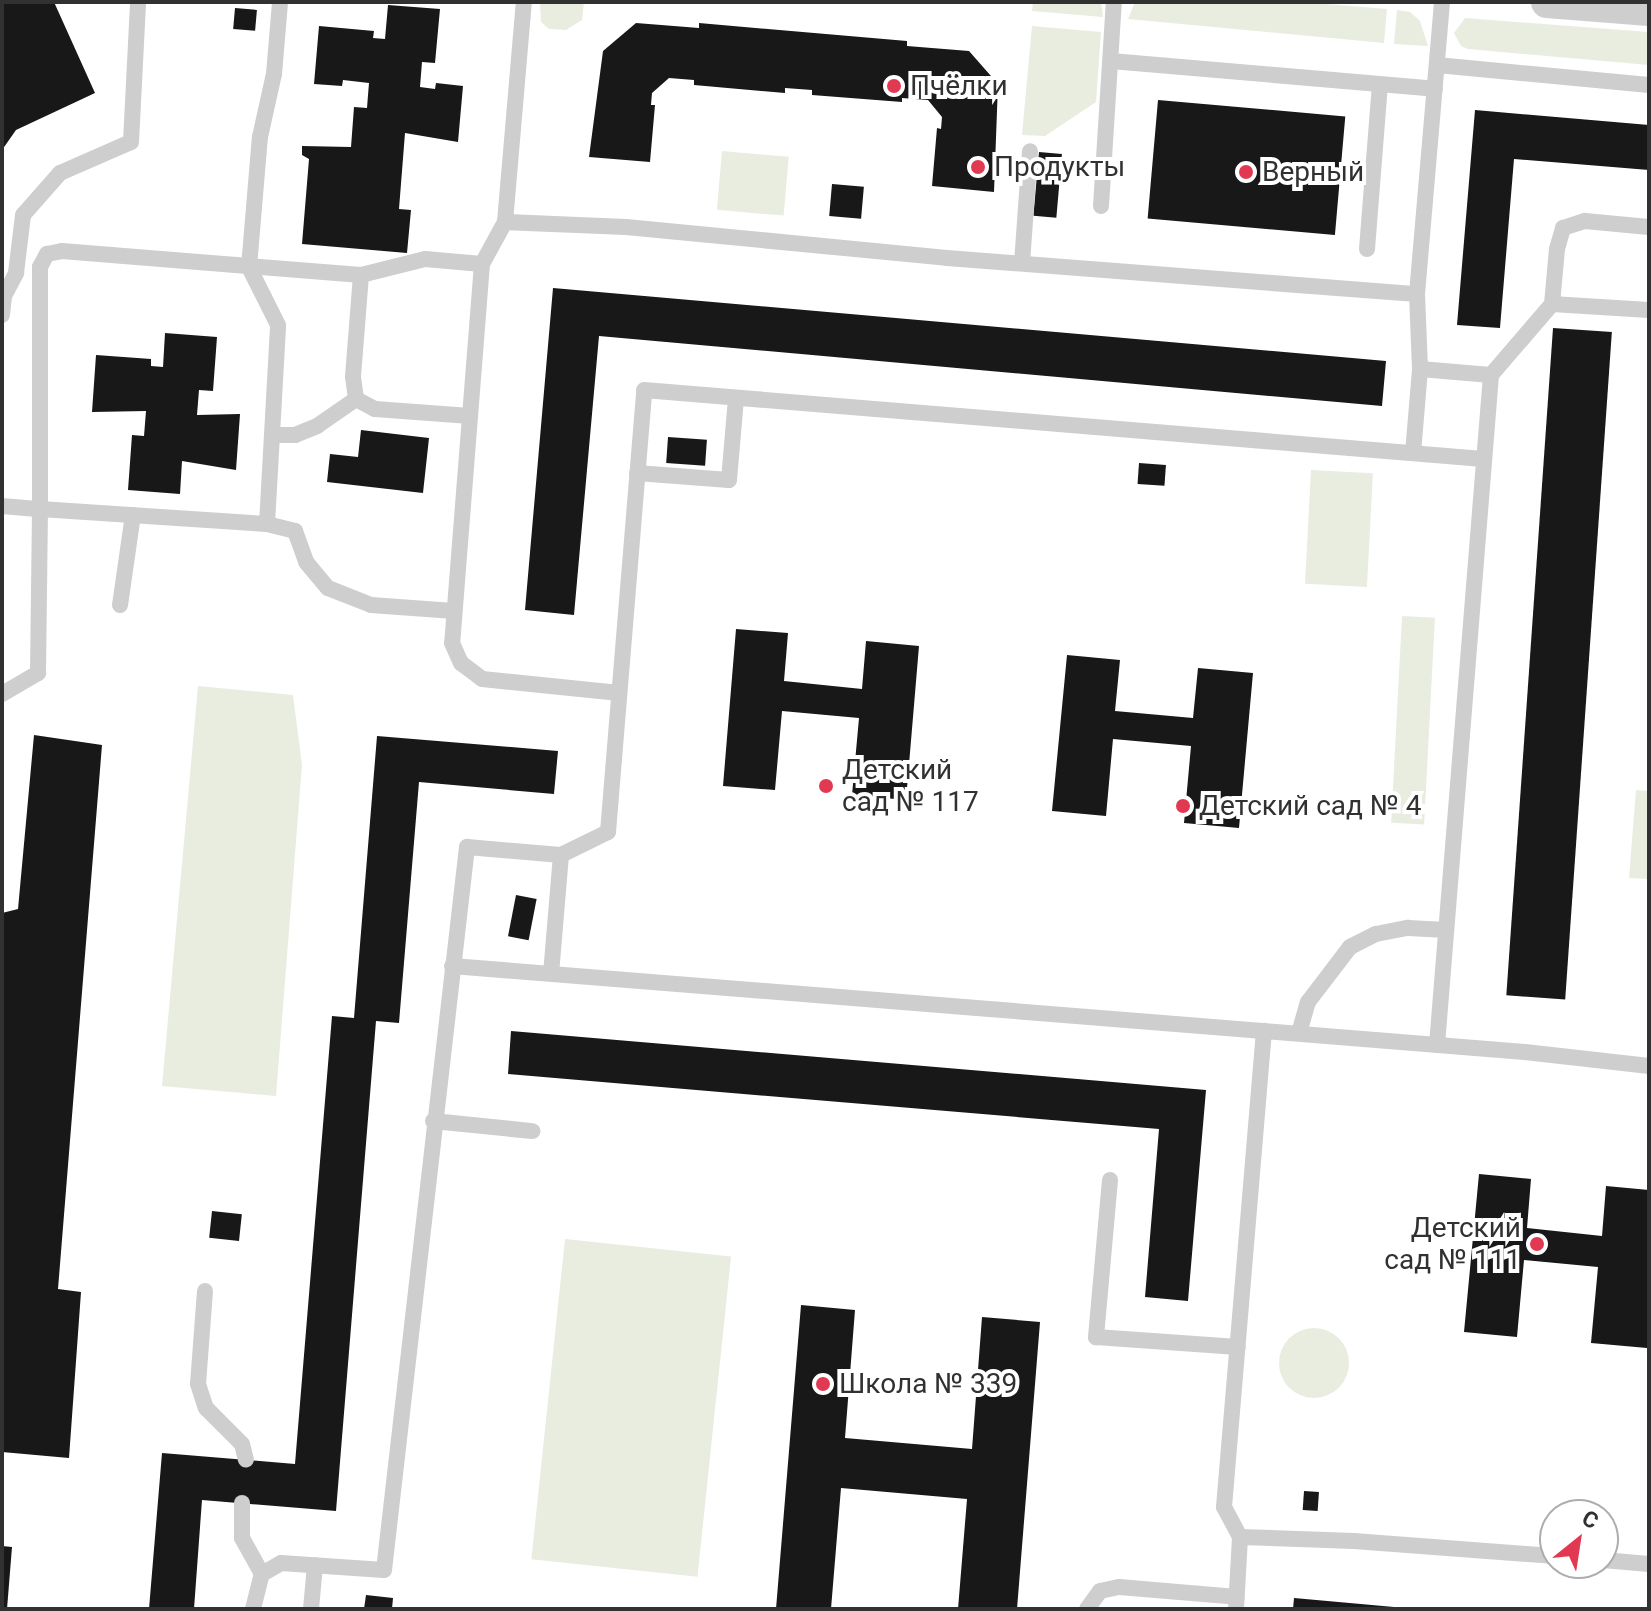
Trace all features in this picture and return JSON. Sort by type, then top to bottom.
[{"type":"street","points":[[1547,2],[1649,10]]},
{"type":"lane","points":[[2,315],[4,296],[16,273],[23,215],[60,173],[131,142],[138,2]]},
{"type":"lane","points":[[267,524],[278,325],[249,267],[260,137],[274,74],[280,2]]},
{"type":"lane","points":[[524,2],[505,222],[482,264],[452,643],[461,663],[482,679],[619,693]]},
{"type":"lane","points":[[1101,206],[1114,2]]},
{"type":"lane","points":[[1413,453],[1420,369],[1417,294],[1442,2]]},
{"type":"lane","points":[[1111,61],[1435,89]]},
{"type":"lane","points":[[1437,65],[1649,85]]},
{"type":"lane","points":[[1367,249],[1380,85]]},
{"type":"lane","points":[[1022,263],[1030,151]]},
{"type":"lane","points":[[1437,1045],[1491,375],[1552,304],[1557,249],[1563,228],[1585,221],[1649,227]]},
{"type":"lane","points":[[505,222],[626,227],[1022,263],[1417,294]]},
{"type":"lane","points":[[2,694],[38,673],[40,267],[47,254],[62,251],[361,275],[425,259],[482,264]]},
{"type":"lane","points":[[356,399],[353,377],[361,275]]},
{"type":"lane","points":[[1552,304],[1649,310]]},
{"type":"lane","points":[[1420,369],[1491,375]]},
{"type":"lane","points":[[262,1574],[281,1563],[384,1570],[433,1121],[467,847],[561,855],[608,832],[644,390],[1483,459]]},
{"type":"lane","points":[[637,473],[729,480],[736,398]]},
{"type":"lane","points":[[272,435],[295,435],[317,426],[356,399]]},
{"type":"lane","points":[[356,399],[375,409],[470,416]]},
{"type":"lane","points":[[2,506],[267,524],[295,531],[306,562],[328,588],[371,605],[454,611]]},
{"type":"lane","points":[[120,605],[133,515]]},
{"type":"lane","points":[[551,974],[561,855]]},
{"type":"lane","points":[[1299,1033],[1308,1002],[1350,947],[1376,934],[1408,928],[1446,930]]},
{"type":"lane","points":[[452,966],[1299,1033],[1649,1066]]},
{"type":"lane","points":[[1087,1609],[1100,1591],[1119,1587],[1236,1603],[1240,1537],[1224,1507],[1264,1031]]},
{"type":"lane","points":[[433,1121],[532,1131]]},
{"type":"lane","points":[[1110,1180],[1096,1337],[1238,1347]]},
{"type":"lane","points":[[205,1291],[198,1384],[206,1408],[242,1444],[246,1460]]},
{"type":"lane","points":[[242,1503],[242,1538],[262,1574],[253,1609]]},
{"type":"lane","points":[[1240,1537],[1354,1541],[1539,1555]]},
{"type":"lane","points":[[1619,1561],[1649,1564]]},
{"type":"lane","points":[[311,1609],[315,1565]]},
{"type":"shaded area","points":[[540,2],[584,2],[582,20],[566,30],[549,29],[541,22]]},
{"type":"shaded area","points":[[1033,2],[1101,2],[1103,17],[1032,11]]},
{"type":"shaded area","points":[[1135,2],[1302,2],[1387,9],[1384,43],[1128,19]]},
{"type":"shaded area","points":[[1397,10],[1410,12],[1420,21],[1428,46],[1394,44]]},
{"type":"shaded area","points":[[1465,18],[1649,32],[1649,65],[1468,49],[1461,46],[1454,33]]},
{"type":"shaded area","points":[[1032,26],[1101,32],[1096,102],[1045,136],[1022,135]]},
{"type":"shaded area","points":[[722,151],[789,157],[784,216],[717,210]]},
{"type":"shaded area","points":[[1311,470],[1373,473],[1367,587],[1305,584]]},
{"type":"shaded area","points":[[1402,616],[1435,618],[1424,824],[1391,823]]},
{"type":"shaded area","points":[[198,686],[293,695],[302,765],[276,1096],[162,1086]]},
{"type":"shaded area","points":[[1636,790],[1649,791],[1649,879],[1629,878]]},
{"type":"shaded area","points":[[565,1239],[731,1256],[697,1577],[531,1559]]},
{"type":"shaded area","points":[[1314,1328],[1339,1338],[1349,1363],[1339,1388],[1314,1398],[1289,1388],[1279,1363],[1289,1338]]},
{"type":"building","points":[[2,2],[54,2],[95,93],[16,130],[2,150]]},
{"type":"building","points":[[388,5],[440,9],[435,63],[422,62],[420,87],[435,89],[436,83],[463,86],[458,142],[405,133],[399,209],[411,210],[407,253],[302,244],[309,159],[302,155],[302,146],[351,147],[354,107],[367,108],[369,83],[343,80],[342,86],[314,84],[319,26],[374,31],[373,38],[385,39]]},
{"type":"building","points":[[235,8],[257,10],[255,31],[233,29]]},
{"type":"building","points":[[636,23],[699,28],[699,23],[907,41],[907,46],[969,51],[998,84],[994,192],[932,186],[937,128],[941,129],[942,117],[928,100],[902,98],[902,102],[812,95],[812,90],[785,88],[785,93],[694,85],[694,80],[669,78],[652,93],[651,105],[655,105],[650,162],[589,157],[603,51]]},
{"type":"building","name":"Верный","points":[[1158,100],[1345,116],[1335,235],[1148,219]]},
{"type":"building","points":[[1475,110],[1649,125],[1649,170],[1514,159],[1500,328],[1457,325]]},
{"type":"building","points":[[1039,152],[1062,154],[1056,218],[1033,216]]},
{"type":"building","points":[[832,184],[864,187],[861,219],[829,216]]},
{"type":"building","points":[[553,288],[1386,361],[1382,406],[599,336],[574,615],[525,610]]},
{"type":"building","points":[[1553,328],[1612,332],[1565,999],[1506,995]]},
{"type":"building","points":[[165,333],[217,337],[213,391],[199,390],[197,415],[240,414],[236,470],[182,461],[180,494],[128,490],[132,435],[144,436],[146,411],[92,412],[96,355],[151,359],[151,366],[163,367]]},
{"type":"building","points":[[361,430],[429,438],[423,493],[327,482],[330,454],[358,457]]},
{"type":"building","points":[[668,437],[707,440],[705,466],[666,463]]},
{"type":"building","points":[[1139,463],[1166,465],[1164,486],[1138,484]]},
{"type":"building","points":[[736,629],[788,633],[784,681],[862,689],[866,641],[919,646],[906,800],[852,795],[859,718],[782,711],[775,790],[723,786]]},
{"type":"building","points":[[1067,655],[1120,660],[1115,711],[1193,718],[1198,668],[1253,673],[1239,828],[1184,823],[1191,746],[1113,739],[1106,816],[1052,811]]},
{"type":"building","points":[[34,735],[102,745],[58,1289],[81,1292],[69,1458],[2,1452],[2,913],[18,909]]},
{"type":"building","points":[[377,736],[558,751],[554,794],[419,782],[399,1023],[376,1021],[336,1511],[202,1500],[194,1609],[149,1609],[162,1453],[295,1464],[332,1016],[354,1018]]},
{"type":"building","points":[[516,895],[537,899],[529,940],[508,936]]},
{"type":"building","points":[[511,1031],[1206,1090],[1188,1301],[1145,1297],[1159,1129],[508,1074]]},
{"type":"building","points":[[1479,1174],[1531,1179],[1527,1228],[1602,1236],[1606,1186],[1649,1190],[1647,1348],[1591,1343],[1598,1267],[1524,1260],[1517,1337],[1464,1332]]},
{"type":"building","points":[[212,1211],[242,1214],[239,1241],[209,1238]]},
{"type":"building","points":[[801,1305],[855,1310],[845,1438],[972,1449],[982,1317],[1040,1322],[1017,1609],[958,1609],[967,1499],[841,1488],[831,1609],[776,1609]]},
{"type":"building","points":[[1304,1491],[1319,1492],[1318,1511],[1303,1510]]},
{"type":"building","points":[[2,1546],[12,1547],[7,1609],[2,1609]]},
{"type":"building","points":[[366,1595],[393,1598],[392,1609],[364,1609]]},
{"type":"building","points":[[1294,1598],[1394,1607],[1394,1609],[1293,1609]]},
{"type":"place","name":"Пчёлки","points":[[894,86]]},
{"type":"place","name":"Продукты","points":[[978,167]]},
{"type":"place","name":"Верный","points":[[1246,172]]},
{"type":"place","name":"Детский сад № 117","points":[[826,786]]},
{"type":"place","name":"Детский сад № 4","points":[[1183,806]]},
{"type":"place","name":"Детский сад № 111","points":[[1537,1244]]},
{"type":"place","name":"Школа № 339","points":[[823,1384]]}]
